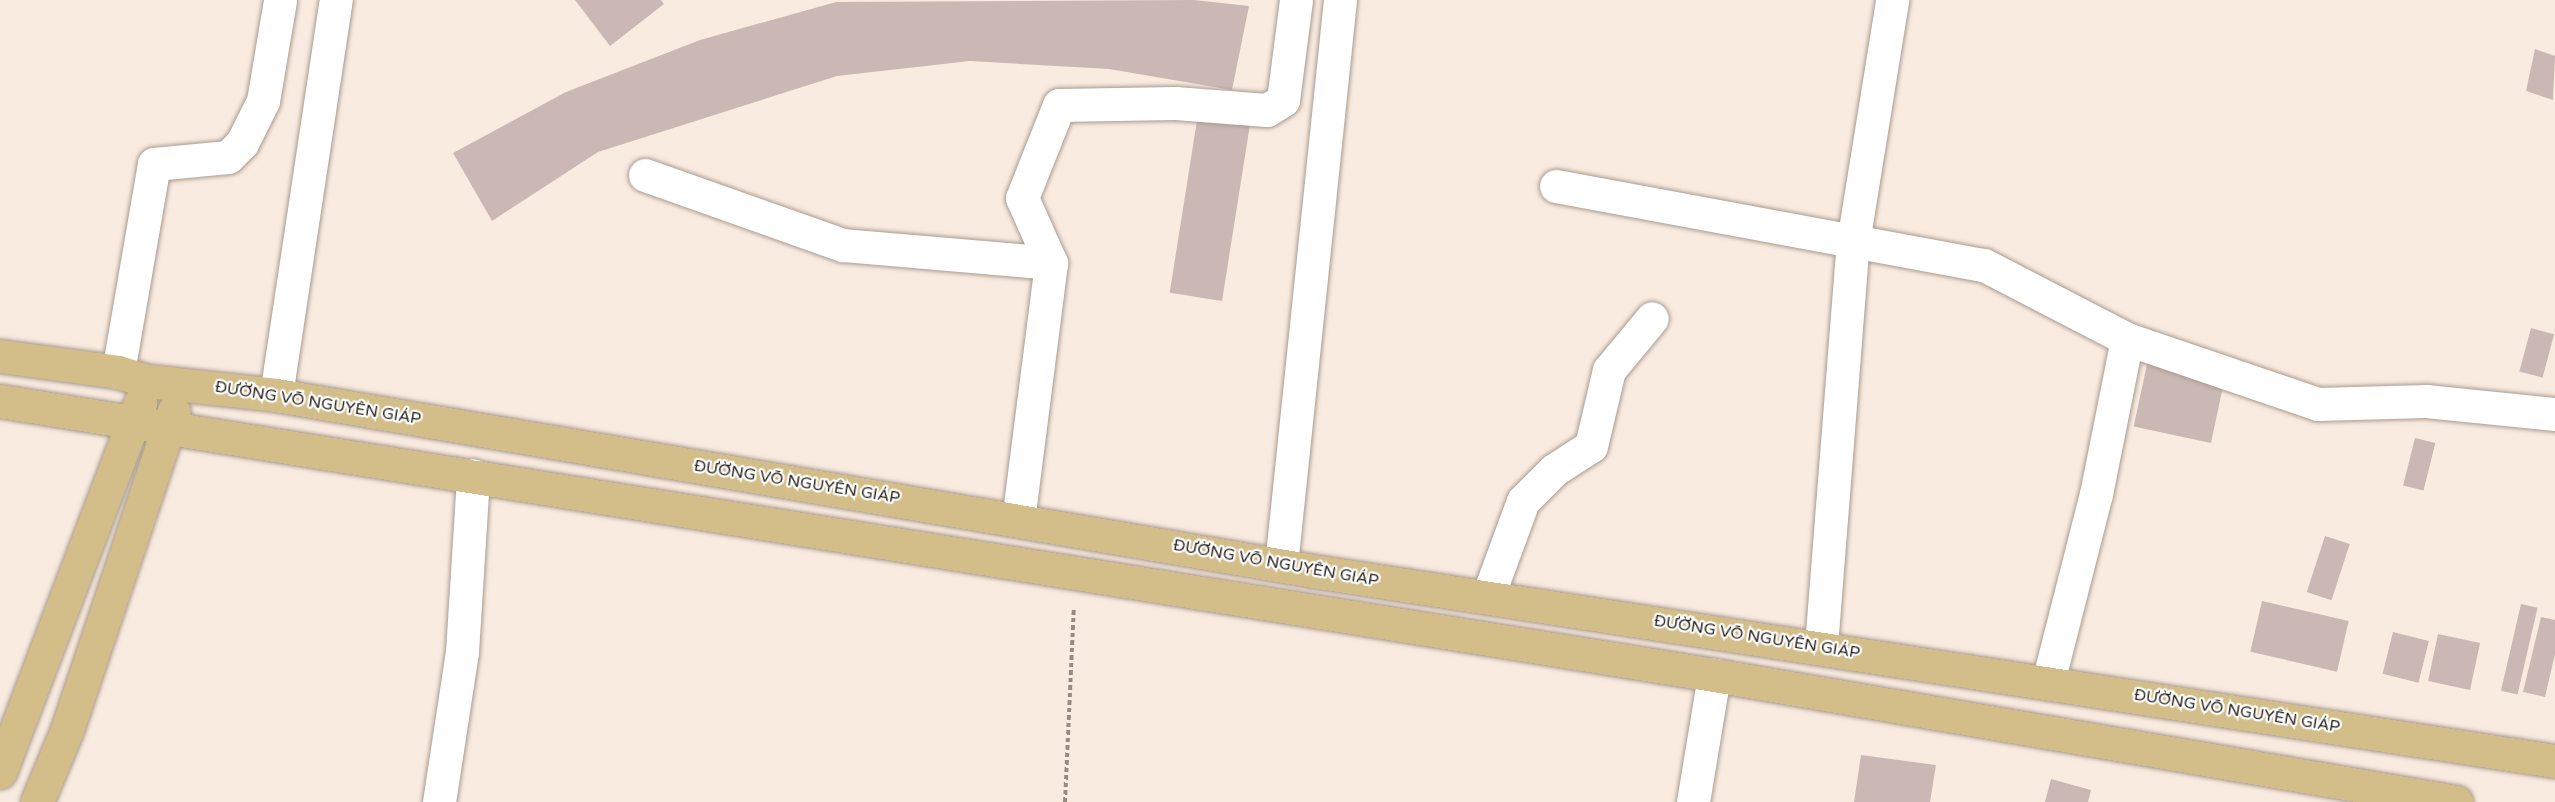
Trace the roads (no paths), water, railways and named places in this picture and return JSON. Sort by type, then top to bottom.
[{"type":"main road","name":"ĐƯỜNG VÕ NGUYÊN GIÁP","points":[[0,356],[181,386],[276,395],[1281,565],[1821,646],[2555,761]]},
{"type":"main road","points":[[0,772],[134,422],[133,377]]},
{"type":"main road","points":[[37,802],[169,430],[181,386]]},
{"type":"main road","points":[[0,401],[134,422],[169,430],[473,475],[1075,576],[1714,675],[2456,802]]},
{"type":"main road","points":[[1075,576],[1083,530]]},
{"type":"street","points":[[133,377],[154,164],[228,157],[242,143],[263,101],[280,0]]},
{"type":"street","points":[[276,395],[336,0]]},
{"type":"street","points":[[1018,519],[1051,263],[1022,198],[1059,105],[1175,103],[1267,110],[1283,100],[1296,0]]},
{"type":"street","points":[[1281,565],[1340,0]]},
{"type":"street","points":[[1821,646],[1853,242],[1892,0]]},
{"type":"street","points":[[645,175],[843,245],[1051,263]]},
{"type":"street","points":[[1556,186],[1983,265],[2127,339],[2318,404],[2426,401],[2555,414]]},
{"type":"street","points":[[1488,596],[1523,501],[1554,470],[1591,446],[1609,370],[1652,318]]},
{"type":"street","points":[[2048,682],[2096,494],[2127,339]]},
{"type":"street","points":[[439,802],[462,652],[473,475]]},
{"type":"street","points":[[1692,802],[1714,675]]}]
